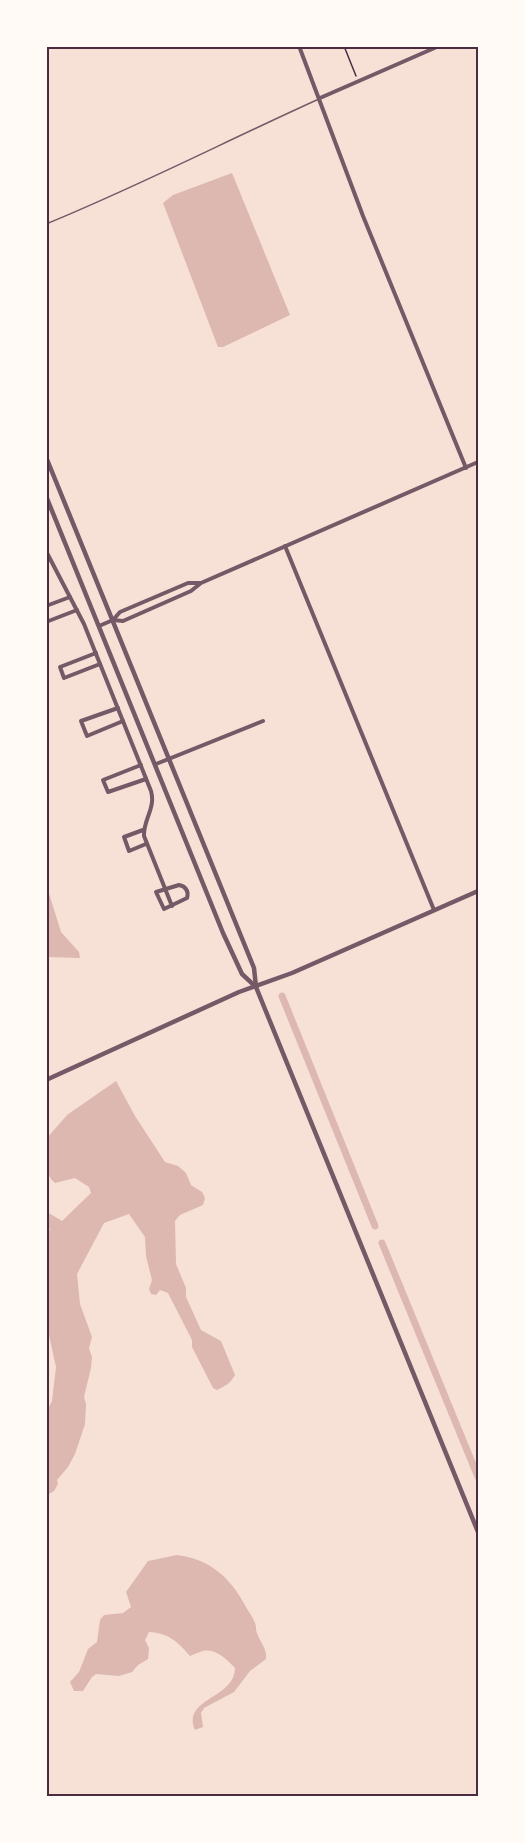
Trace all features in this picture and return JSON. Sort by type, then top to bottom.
[{"type":"street","points":[[298,46],[320,98],[363,216],[466,468]]},
{"type":"street","points":[[320,98],[440,46]]},
{"type":"street","points":[[46,457],[254,968],[256,987],[478,1532]]},
{"type":"street","points":[[113,620],[123,621],[192,591],[201,583],[478,462]]},
{"type":"street","points":[[46,496],[234,957],[242,974],[256,987]]},
{"type":"street","points":[[285,546],[434,910]]},
{"type":"street","points":[[47,554],[77,610],[146,778],[153,802],[143,830],[146,844],[172,906]]},
{"type":"street","points":[[99,626],[113,620],[120,612],[188,583],[201,583]]},
{"type":"street","points":[[46,606],[70,597]]},
{"type":"street","points":[[46,622],[77,610]]},
{"type":"street","points":[[96,653],[60,667],[64,678],[100,664]]},
{"type":"street","points":[[118,708],[81,721],[87,736],[123,721]]},
{"type":"street","points":[[156,764],[263,721]]},
{"type":"street","points":[[141,765],[103,780],[108,792],[146,778]]},
{"type":"street","points":[[143,830],[124,837],[129,851],[146,844]]},
{"type":"street","points":[[181,885],[187,891],[188,896],[185,900],[172,906],[164,909],[157,890],[181,885]]},
{"type":"street","points":[[46,1080],[174,1020],[239,992],[292,973],[478,891]]},
{"type":"lane","points":[[46,224],[147,180],[320,98]]},
{"type":"path","points":[[344,46],[358,82]]},
{"type":"shaded area","points":[[232,173],[290,315],[223,347],[218,347],[163,203],[173,195]]},
{"type":"shaded area","points":[[47,887],[61,932],[79,952],[80,958],[47,957]]},
{"type":"shaded area","points":[[116,1081],[135,1116],[165,1162],[178,1166],[186,1173],[191,1185],[202,1192],[205,1198],[203,1205],[180,1215],[175,1221],[176,1264],[186,1288],[186,1297],[201,1330],[221,1341],[235,1375],[225,1386],[217,1390],[213,1388],[168,1293],[160,1290],[156,1295],[151,1294],[149,1289],[152,1280],[146,1256],[145,1237],[129,1214],[104,1223],[77,1274],[80,1304],[92,1337],[89,1348],[92,1357],[91,1368],[84,1397],[85,1424],[75,1454],[57,1480],[58,1484],[54,1491],[47,1495],[47,1411],[52,1401],[56,1367],[47,1326],[46,1231],[50,1230],[47,1224],[47,1212],[62,1221],[91,1193],[89,1187],[75,1178],[55,1183],[51,1179],[46,1168],[47,1138],[67,1115]]},
{"type":"shaded area","points":[[177,1555],[189,1557],[209,1566],[234,1587],[256,1625],[256,1631],[266,1655],[266,1659],[250,1671],[234,1692],[204,1708],[201,1713],[203,1727],[195,1730],[193,1719],[195,1711],[219,1693],[233,1678],[235,1668],[215,1652],[205,1651],[190,1656],[173,1639],[149,1632],[145,1640],[149,1648],[148,1659],[132,1672],[119,1676],[96,1674],[83,1691],[74,1691],[70,1682],[79,1672],[88,1649],[97,1642],[100,1620],[104,1615],[123,1613],[131,1607],[126,1592],[148,1561]]},
{"type":"waterway","points":[[282,996],[375,1226]]},
{"type":"waterway","points":[[382,1243],[478,1477]]}]
